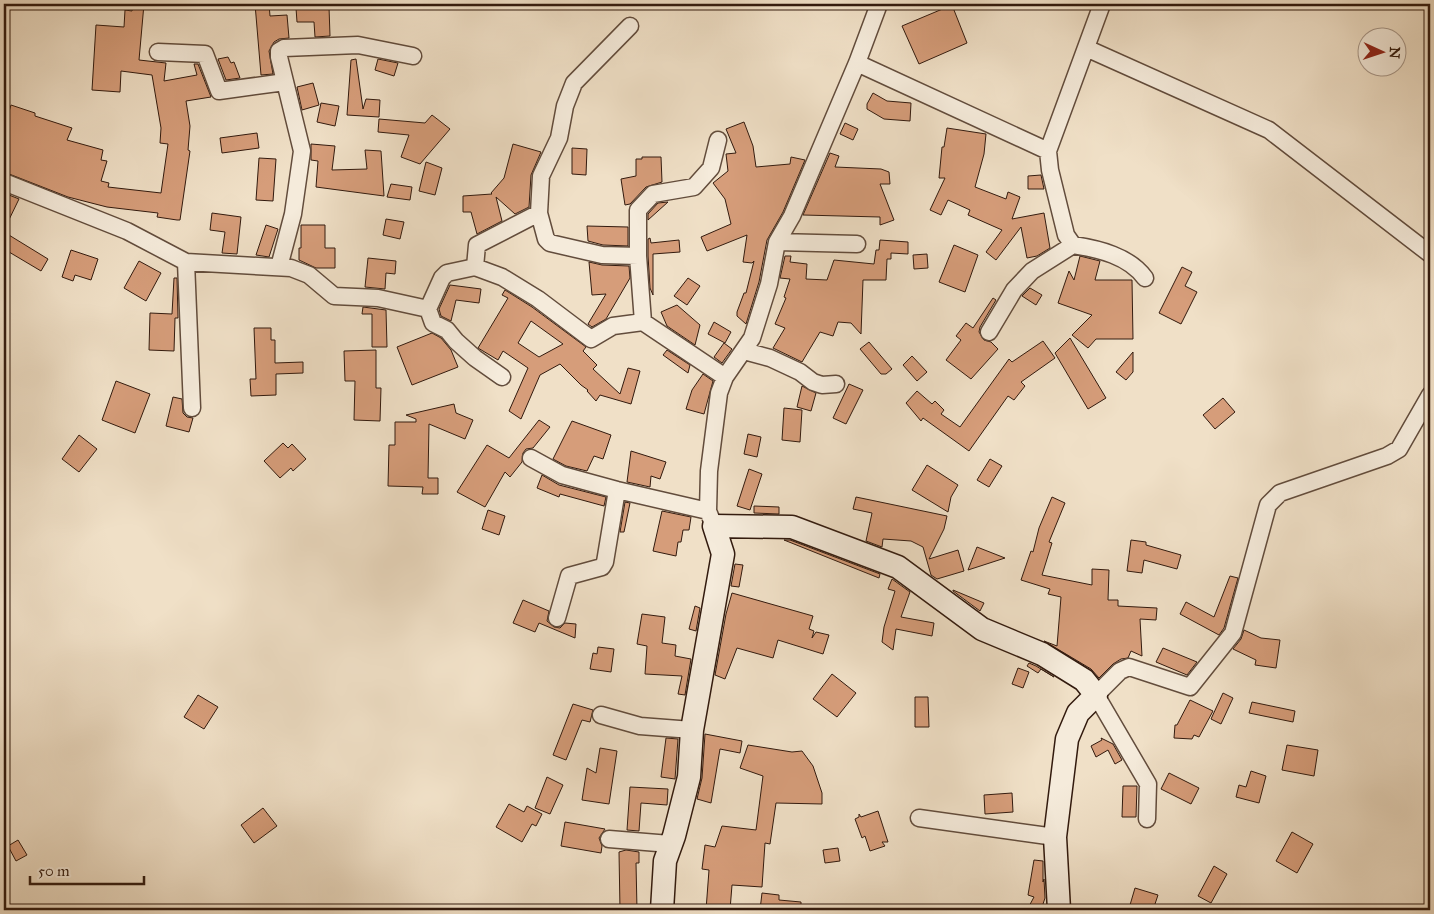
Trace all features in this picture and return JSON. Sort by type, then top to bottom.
[{"type":"street","points":[[662,910],[665,861],[674,836],[689,777],[692,730],[723,554],[711,519],[709,471],[719,393],[725,377],[752,338],[762,312],[777,242],[792,216],[879,4]]},
{"type":"street","points":[[1102,4],[1048,151],[1050,170],[1066,235],[1073,244],[1093,248],[1127,261],[1138,269],[1145,278]]},
{"type":"street","points":[[630,26],[574,83],[565,106],[559,138],[541,176],[539,213],[546,239],[550,243],[602,255],[638,256]]},
{"type":"street","points":[[279,267],[293,214],[302,151],[279,52],[284,48],[358,46],[413,56]]},
{"type":"street","points":[[1086,48],[1269,130],[1430,254]]},
{"type":"street","points":[[158,52],[205,54],[219,91],[285,82]]},
{"type":"street","points":[[856,63],[1048,151]]},
{"type":"street","points":[[643,322],[638,256],[638,210],[653,194],[694,187],[711,168],[718,140]]},
{"type":"street","points":[[4,182],[127,231],[186,262],[291,268],[309,275],[334,296],[378,298],[428,309]]},
{"type":"street","points":[[475,267],[477,244],[539,213]]},
{"type":"street","points":[[777,242],[857,244]]},
{"type":"street","points":[[989,332],[1014,290],[1032,271],[1073,244]]},
{"type":"street","points":[[186,262],[192,408]]},
{"type":"street","points":[[502,377],[475,358],[447,330],[433,323],[428,309],[442,278],[447,273],[475,267],[502,277],[538,299],[591,339],[613,326],[643,322],[725,377]]},
{"type":"street","points":[[744,351],[770,358],[800,372],[813,382],[822,385],[836,384]]},
{"type":"street","points":[[1059,910],[1055,837],[1067,739],[1078,713],[1120,670],[1129,667],[1190,687],[1232,633],[1268,505],[1280,493],[1387,456],[1399,450],[1430,395]]},
{"type":"street","points":[[531,458],[562,475],[711,519],[792,527],[898,567],[982,629],[1042,654],[1084,680],[1096,695],[1148,784],[1147,819]]},
{"type":"street","points":[[557,618],[569,576],[602,567],[605,562],[617,490]]},
{"type":"street","points":[[601,715],[640,726],[692,730]]},
{"type":"street","points":[[920,818],[1055,837]]},
{"type":"street","points":[[609,839],[670,844]]},
{"type":"building","points":[[133,4],[144,4],[139,60],[166,63],[164,81],[197,75],[194,64],[198,64],[211,97],[186,101],[190,126],[188,150],[190,151],[180,220],[157,217],[158,213],[107,207],[68,197],[4,172],[4,128],[11,105],[35,113],[35,116],[72,128],[67,140],[103,150],[101,160],[107,161],[101,181],[109,183],[108,187],[161,193],[168,144],[160,143],[161,128],[152,75],[121,71],[120,92],[92,90],[96,25],[124,27],[125,10],[132,11]]},
{"type":"building","points":[[255,4],[269,4],[270,16],[287,15],[289,38],[279,39],[274,42],[269,51],[273,74],[261,75]]},
{"type":"building","points":[[952,5],[967,43],[919,64],[902,26]]},
{"type":"building","points":[[329,7],[330,36],[315,37],[314,22],[297,22],[296,8]]},
{"type":"building","points":[[228,57],[231,63],[234,62],[240,78],[226,80],[218,59]]},
{"type":"building","points":[[356,59],[363,109],[366,99],[380,100],[379,117],[347,115],[351,60]]},
{"type":"building","points":[[378,59],[398,63],[394,76],[375,70]]},
{"type":"building","points":[[313,83],[319,105],[302,110],[297,87]]},
{"type":"building","points":[[873,93],[887,101],[911,103],[910,121],[884,119],[867,109],[867,104]]},
{"type":"building","points":[[321,103],[339,106],[335,126],[317,122]]},
{"type":"building","points":[[432,115],[450,129],[420,164],[401,157],[409,135],[378,132],[379,119],[425,123]]},
{"type":"building","points":[[744,122],[753,146],[756,167],[790,164],[791,157],[805,160],[783,212],[767,240],[759,282],[746,324],[737,316],[737,312],[744,293],[746,293],[754,261],[752,263],[743,262],[747,235],[707,251],[701,237],[731,224],[725,199],[713,183],[728,171],[726,154],[736,153],[726,129]]},
{"type":"building","points":[[845,123],[858,129],[853,140],[840,134]]},
{"type":"building","points":[[947,128],[986,134],[984,154],[975,187],[1006,199],[1008,192],[1020,197],[1012,219],[1044,213],[1050,248],[1037,256],[1027,258],[1021,227],[996,260],[986,252],[1002,230],[968,215],[970,210],[948,200],[941,215],[930,210],[945,178],[939,178],[942,147],[944,147]]},
{"type":"building","points":[[257,133],[259,148],[222,153],[220,138]]},
{"type":"building","points":[[311,144],[335,146],[332,170],[367,169],[365,150],[381,151],[384,196],[316,187],[318,161],[311,160]]},
{"type":"building","points":[[513,144],[541,152],[531,175],[529,207],[515,214],[496,197],[502,221],[477,234],[471,212],[463,212],[463,196],[492,194],[504,178]]},
{"type":"building","points":[[572,148],[587,149],[586,175],[572,174]]},
{"type":"building","points":[[830,153],[839,156],[835,167],[881,169],[889,172],[890,184],[880,184],[894,220],[880,225],[880,217],[803,215]]},
{"type":"building","points":[[642,157],[661,157],[662,182],[646,187],[630,204],[625,205],[621,179],[636,176],[636,159],[642,159]]},
{"type":"building","points":[[259,158],[276,159],[273,201],[256,200]]},
{"type":"building","points":[[426,162],[442,168],[435,195],[419,191]]},
{"type":"building","points":[[1041,175],[1044,189],[1028,189],[1028,176]]},
{"type":"building","points":[[391,184],[412,187],[410,200],[387,197]]},
{"type":"building","points":[[4,193],[19,199],[4,230]]},
{"type":"building","points":[[668,202],[648,220],[648,214],[658,203]]},
{"type":"building","points":[[212,213],[241,217],[237,254],[222,253],[225,232],[210,230]]},
{"type":"building","points":[[386,219],[404,222],[400,239],[383,235]]},
{"type":"building","points":[[266,225],[278,229],[269,257],[256,255]]},
{"type":"building","points":[[301,225],[325,225],[325,248],[335,248],[335,268],[316,268],[299,260]]},
{"type":"building","points":[[587,226],[628,227],[628,246],[603,245],[588,241]]},
{"type":"building","points":[[4,232],[48,259],[41,271],[4,249]]},
{"type":"building","points":[[650,238],[651,243],[679,240],[680,252],[653,254],[653,295],[650,288],[648,256],[648,239]]},
{"type":"building","points":[[880,240],[908,242],[908,254],[891,253],[891,259],[887,259],[886,280],[863,280],[861,334],[851,323],[838,322],[833,336],[820,332],[802,362],[773,348],[785,328],[775,324],[786,298],[784,297],[790,279],[780,278],[785,256],[791,256],[790,262],[807,264],[806,279],[827,280],[834,260],[874,264]]},
{"type":"building","points":[[954,245],[978,255],[965,292],[939,282]]},
{"type":"building","points":[[71,250],[98,259],[91,280],[75,275],[73,281],[62,277]]},
{"type":"building","points":[[927,254],[928,268],[914,269],[913,255]]},
{"type":"building","points":[[1080,256],[1100,261],[1095,280],[1132,280],[1133,339],[1096,339],[1088,348],[1072,335],[1092,315],[1058,303],[1069,271],[1074,280]]},
{"type":"building","points":[[368,258],[396,261],[395,274],[386,273],[385,289],[365,287]]},
{"type":"building","points":[[139,261],[161,273],[146,301],[124,288]]},
{"type":"building","points":[[589,262],[602,265],[629,266],[630,278],[606,319],[592,327],[588,324],[606,294],[592,295]]},
{"type":"building","points":[[1182,267],[1192,272],[1185,286],[1197,292],[1181,324],[1159,313]]},
{"type":"building","points":[[174,278],[177,278],[178,318],[175,318],[174,351],[149,350],[150,313],[172,314]]},
{"type":"building","points":[[688,278],[700,286],[687,305],[674,296]]},
{"type":"building","points":[[450,285],[481,289],[479,303],[456,300],[451,321],[441,316],[439,309]]},
{"type":"building","points":[[1030,288],[1042,295],[1036,305],[1022,296]]},
{"type":"building","points":[[505,290],[532,307],[586,347],[583,351],[597,365],[593,369],[620,394],[628,368],[640,371],[631,404],[600,395],[596,401],[588,390],[560,364],[540,375],[521,419],[509,411],[528,368],[503,351],[498,360],[478,348],[508,298],[502,295]],"holes":[[[531,321],[563,344],[539,357],[518,343]]]},
{"type":"building","points":[[993,298],[996,300],[979,332],[984,340],[991,342],[998,349],[971,379],[946,360],[961,340],[956,336],[966,323],[973,328]]},
{"type":"building","points":[[677,305],[700,325],[695,345],[667,326],[661,312]]},
{"type":"building","points":[[363,307],[386,310],[387,347],[372,347],[372,314],[362,314]]},
{"type":"building","points":[[714,322],[731,332],[725,343],[708,334]]},
{"type":"building","points":[[254,328],[271,328],[271,340],[275,340],[275,363],[303,362],[303,373],[276,374],[276,395],[251,396],[250,379],[256,379]]},
{"type":"building","points":[[432,333],[441,338],[451,350],[458,367],[412,385],[397,347]]},
{"type":"building","points":[[1070,338],[1106,398],[1088,409],[1055,353]]},
{"type":"building","points":[[1043,341],[1055,358],[1021,382],[1025,386],[1014,400],[1008,396],[969,451],[923,418],[921,421],[906,403],[917,391],[932,404],[935,401],[944,410],[941,414],[960,427],[1009,359],[1012,362]]},
{"type":"building","points":[[869,342],[892,369],[886,374],[881,374],[860,349]]},
{"type":"building","points":[[724,343],[732,349],[722,363],[714,357]]},
{"type":"building","points":[[376,350],[376,388],[381,388],[380,421],[354,420],[355,381],[345,381],[344,351]]},
{"type":"building","points":[[667,350],[690,365],[688,373],[663,355]]},
{"type":"building","points":[[1133,352],[1133,372],[1126,380],[1116,372]]},
{"type":"building","points":[[912,356],[927,372],[917,381],[903,365]]},
{"type":"building","points":[[703,374],[713,381],[704,414],[686,409],[692,390]]},
{"type":"building","points":[[116,381],[150,394],[135,433],[102,420]]},
{"type":"building","points":[[849,384],[863,390],[846,424],[833,418]]},
{"type":"building","points":[[802,386],[816,393],[811,411],[797,407]]},
{"type":"building","points":[[173,397],[182,399],[183,413],[187,417],[193,418],[189,432],[166,426]]},
{"type":"building","points":[[1223,398],[1235,412],[1215,429],[1203,415]]},
{"type":"building","points":[[454,404],[456,413],[473,420],[465,439],[429,424],[428,478],[438,478],[438,494],[422,494],[423,487],[388,486],[389,445],[395,445],[395,422],[416,422],[416,419],[406,415]]},
{"type":"building","points":[[784,408],[802,410],[800,442],[782,440]]},
{"type":"building","points":[[539,420],[550,427],[533,448],[526,449],[523,453],[522,462],[510,477],[505,472],[485,507],[457,492],[487,445],[509,458]]},
{"type":"building","points":[[572,421],[611,435],[603,459],[594,456],[587,471],[566,466],[553,459]]},
{"type":"building","points":[[748,434],[761,437],[757,457],[744,454]]},
{"type":"building","points":[[79,435],[97,449],[79,472],[62,459]]},
{"type":"building","points":[[283,443],[288,448],[292,444],[306,459],[293,471],[291,468],[280,478],[264,461]]},
{"type":"building","points":[[631,451],[666,462],[660,479],[651,476],[650,487],[627,482]]},
{"type":"building","points":[[990,459],[1002,466],[989,487],[977,480]]},
{"type":"building","points":[[927,465],[958,485],[951,497],[948,512],[912,490]]},
{"type":"building","points":[[749,469],[762,474],[750,510],[737,506]]},
{"type":"building","points":[[542,475],[559,485],[606,497],[604,506],[560,494],[559,497],[537,488]]},
{"type":"building","points":[[856,497],[947,516],[944,529],[929,559],[958,550],[964,571],[937,579],[931,575],[923,547],[911,541],[883,539],[882,547],[866,541],[872,513],[853,509]]},
{"type":"building","points":[[1052,497],[1065,503],[1049,542],[1052,543],[1042,575],[1092,585],[1092,569],[1109,570],[1108,600],[1118,600],[1118,606],[1157,608],[1156,620],[1140,619],[1142,656],[1131,651],[1128,658],[1121,659],[1113,664],[1099,678],[1091,669],[1044,641],[1057,646],[1061,597],[1048,594],[1050,589],[1021,580]]},
{"type":"building","points":[[625,502],[630,503],[624,532],[620,532]]},
{"type":"building","points":[[754,506],[779,507],[779,514],[754,513]]},
{"type":"building","points":[[488,510],[505,516],[499,535],[482,529]]},
{"type":"building","points":[[662,511],[691,517],[689,530],[683,530],[681,542],[678,542],[676,556],[653,551]]},
{"type":"building","points":[[784,540],[790,540],[880,574],[879,578]]},
{"type":"building","points":[[1131,540],[1146,542],[1146,545],[1181,555],[1177,569],[1144,560],[1142,573],[1127,571]]},
{"type":"building","points":[[977,547],[1005,558],[968,570]]},
{"type":"building","points":[[735,564],[743,565],[739,587],[731,586]]},
{"type":"building","points":[[1230,576],[1238,578],[1224,628],[1219,635],[1180,614],[1186,602],[1214,617]]},
{"type":"building","points":[[892,579],[910,592],[901,617],[934,623],[932,636],[896,629],[893,650],[882,642],[884,627],[895,591],[888,589]]},
{"type":"building","points":[[953,591],[984,603],[980,611]]},
{"type":"building","points":[[732,593],[813,616],[809,629],[814,631],[812,638],[816,632],[829,635],[823,654],[778,640],[773,658],[737,648],[725,679],[715,675],[726,614]]},
{"type":"building","points":[[523,600],[549,611],[547,621],[554,627],[560,628],[565,623],[576,624],[575,638],[539,623],[535,632],[513,623]]},
{"type":"building","points":[[695,606],[700,608],[696,631],[689,629]]},
{"type":"building","points":[[642,614],[665,617],[662,643],[676,645],[675,656],[691,659],[685,695],[678,694],[682,676],[645,674],[647,646],[637,644]]},
{"type":"building","points":[[1244,630],[1261,638],[1280,640],[1276,668],[1255,665],[1256,660],[1233,649],[1241,639]]},
{"type":"building","points":[[598,647],[614,649],[611,672],[590,669],[593,653],[597,654]]},
{"type":"building","points":[[1163,648],[1197,662],[1187,675],[1156,662]]},
{"type":"building","points":[[1029,663],[1041,669],[1038,673],[1027,666]]},
{"type":"building","points":[[1018,668],[1029,672],[1023,688],[1012,684]]},
{"type":"building","points":[[832,674],[856,693],[837,717],[813,699]]},
{"type":"building","points":[[1223,693],[1233,698],[1221,724],[1211,719]]},
{"type":"building","points":[[198,695],[218,707],[204,729],[184,717]]},
{"type":"building","points":[[915,697],[928,697],[929,727],[915,727]]},
{"type":"building","points":[[1190,700],[1213,711],[1199,737],[1194,735],[1192,739],[1174,738],[1175,725],[1177,725]]},
{"type":"building","points":[[1252,702],[1295,711],[1293,722],[1249,713]]},
{"type":"building","points":[[573,704],[593,710],[590,722],[582,720],[566,760],[553,755]]},
{"type":"building","points":[[705,734],[742,741],[740,753],[720,749],[711,803],[697,799],[702,778]]},
{"type":"building","points":[[666,738],[678,739],[675,779],[661,777]]},
{"type":"building","points":[[1101,738],[1113,744],[1122,760],[1115,764],[1108,750],[1096,757],[1091,746],[1102,740]]},
{"type":"building","points":[[748,745],[792,752],[802,751],[813,766],[822,793],[822,804],[776,803],[770,844],[765,843],[762,887],[732,885],[730,910],[706,910],[709,870],[702,869],[705,845],[715,847],[722,826],[756,830],[763,776],[740,768]]},
{"type":"building","points":[[1287,745],[1318,750],[1314,776],[1282,770]]},
{"type":"building","points":[[600,748],[617,751],[609,804],[582,800],[587,768],[596,773]]},
{"type":"building","points":[[1251,771],[1266,776],[1259,803],[1236,797],[1239,785],[1246,787]]},
{"type":"building","points":[[1169,773],[1199,788],[1191,804],[1161,789]]},
{"type":"building","points":[[547,777],[563,785],[550,814],[535,808]]},
{"type":"building","points":[[1123,786],[1137,786],[1136,817],[1122,817]]},
{"type":"building","points":[[630,787],[668,789],[667,805],[641,803],[639,831],[627,830]]},
{"type":"building","points":[[1012,793],[1013,812],[985,814],[984,795]]},
{"type":"building","points":[[509,804],[524,812],[527,806],[542,814],[536,826],[532,824],[522,842],[496,827]]},
{"type":"building","points":[[263,808],[277,826],[254,843],[241,825]]},
{"type":"building","points":[[878,811],[888,842],[882,842],[885,846],[870,851],[865,836],[862,838],[855,819],[859,817],[859,814],[861,817]]},
{"type":"building","points":[[565,822],[605,829],[599,838],[602,846],[601,853],[561,846]]},
{"type":"building","points":[[1292,832],[1313,844],[1297,873],[1276,861]]},
{"type":"building","points":[[18,840],[27,855],[16,861],[8,846]]},
{"type":"building","points":[[838,848],[840,861],[825,863],[823,850]]},
{"type":"building","points":[[626,850],[639,852],[639,863],[636,863],[637,910],[620,910],[619,852]]},
{"type":"building","points":[[1034,860],[1043,861],[1045,898],[1041,910],[1027,910],[1034,897],[1028,895]]},
{"type":"building","points":[[1214,866],[1227,874],[1211,903],[1198,896]]},
{"type":"building","points":[[1135,888],[1158,895],[1153,910],[1130,905]]},
{"type":"building","points":[[762,893],[779,895],[779,900],[801,902],[801,910],[760,910]]}]
